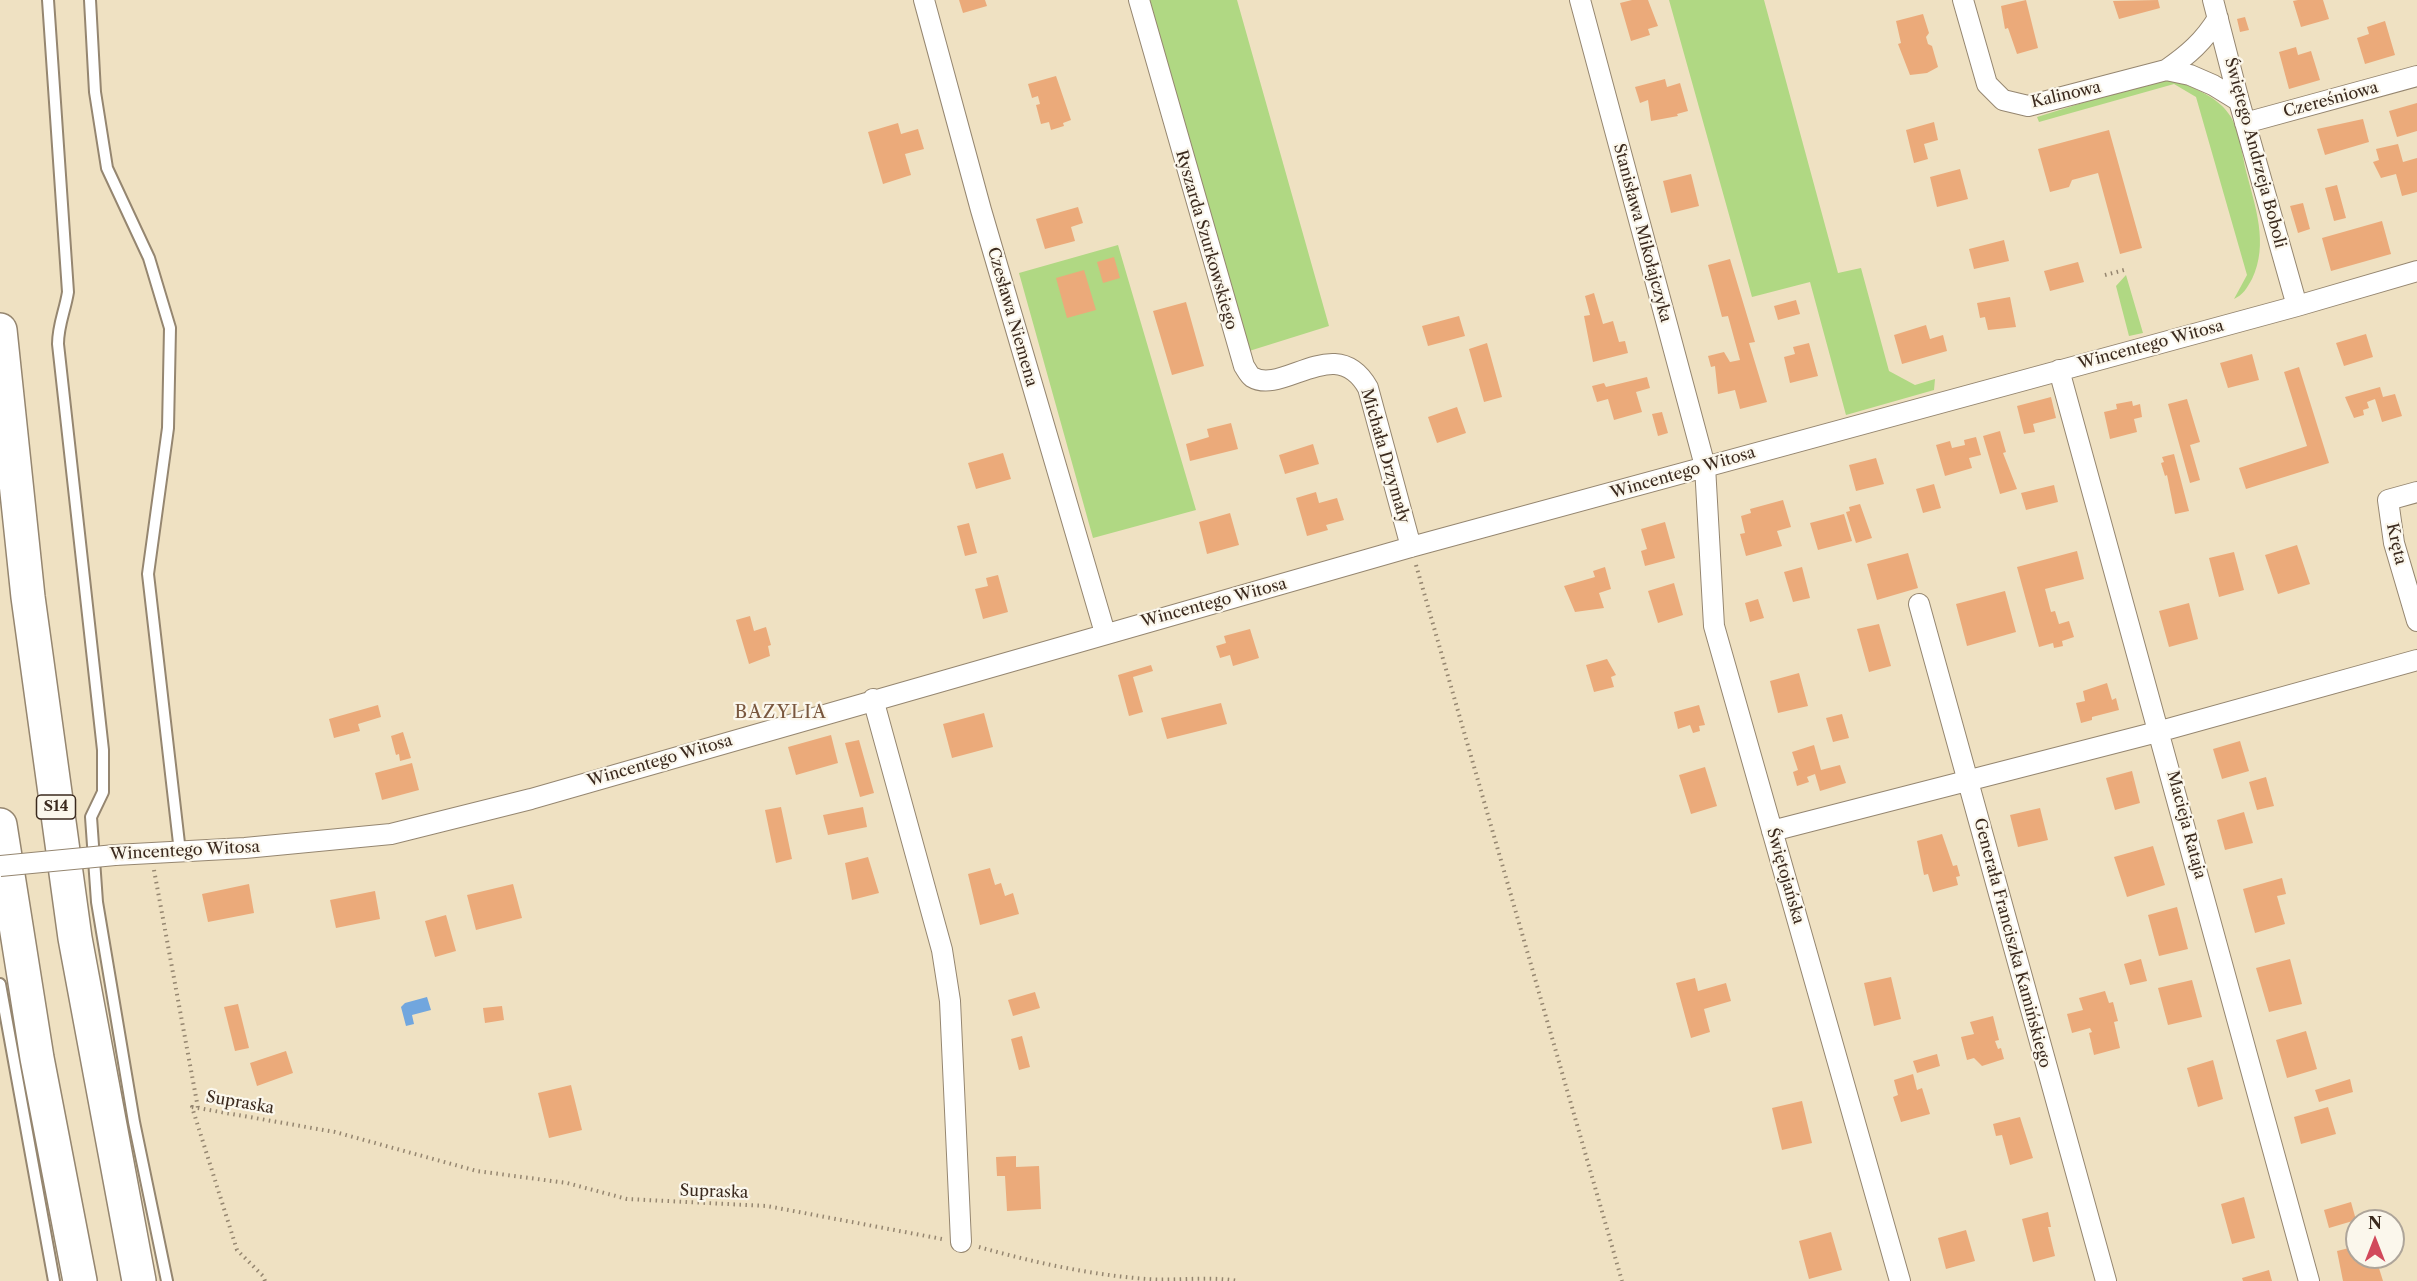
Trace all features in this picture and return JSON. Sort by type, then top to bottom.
[{"type":"highway","name":"S14","points":[[0,330],[28,597],[75,938],[139,1281]]},
{"type":"highway","points":[[0,825],[37,1058],[80,1281]]},
{"type":"street","name":"Czesława Niemena","points":[[924,0],[981,210],[1105,633]]},
{"type":"street","name":"Ryszarda Szurkowskiego","points":[[1139,0],[1244,366],[1251,377],[1263,380],[1320,365],[1337,365],[1352,370]]},
{"type":"street","name":"Stanisława Mikołajczyka","points":[[1580,0],[1705,466]]},
{"type":"street","name":"Kalinowa","points":[[1963,0],[1987,84],[2003,100],[2028,106],[2166,70],[2189,54],[2207,37],[2216,9]]},
{"type":"street","name":"Świętego Andrzeja Boboli","points":[[2216,9],[2239,101],[2297,306]]},
{"type":"street","points":[[2166,70],[2213,85],[2239,101]]},
{"type":"street","name":"Czereśniowa","points":[[2245,123],[2417,76]]},
{"type":"street","name":"Wincentego Witosa","points":[[0,866],[115,855],[245,849],[391,834],[531,799],[873,699],[1411,547],[2297,306],[2417,271]]},
{"type":"street","name":"Michała Drzymały","points":[[1352,370],[1362,378],[1368,388],[1411,547]]},
{"type":"street","name":"Macieja Rataja","points":[[2060,370],[2161,731],[2309,1281]]},
{"type":"street","name":"Świętojańska","points":[[1705,466],[1713,626],[1900,1281]]},
{"type":"street","name":"Kręta","points":[[2417,492],[2388,500],[2394,543],[2417,621]]},
{"type":"street","name":"Generała Franciszka Kamińskiego","points":[[1919,604],[2106,1281]]},
{"type":"street","points":[[1772,831],[2161,731],[2417,660]]},
{"type":"street","points":[[873,699],[942,950],[950,1001],[961,1242]]},
{"type":"lane","points":[[48,0],[68,292],[66,307],[58,322],[58,344],[103,750],[103,792],[91,817],[97,902],[134,1122],[167,1281]]},
{"type":"lane","points":[[90,0],[94,92],[108,168],[150,258],[170,328],[168,428],[148,574],[180,852]]},
{"type":"lane","points":[[0,984],[54,1281]]},
{"type":"path","points":[[2105,275],[2124,270]]},
{"type":"path","points":[[1411,547],[1622,1281]]},
{"type":"path","points":[[152,854],[198,1108]]},
{"type":"path","name":"Supraska","points":[[265,1281],[263,1276],[237,1250],[192,1107],[335,1132],[477,1171],[567,1183],[627,1199],[767,1206],[961,1242],[1003,1254],[1147,1279],[1239,1281]]},
{"type":"green space","points":[[1148,0],[1237,0],[1329,326],[1246,352]]},
{"type":"green space","points":[[1669,0],[1764,0],[1838,273],[1861,268],[1889,371],[1915,385],[1935,379],[1934,390],[1846,415],[1810,282],[1752,297]]},
{"type":"green space","points":[[2174,80],[2206,94],[2220,104],[2231,117],[2239,137],[2259,225],[2260,252],[2252,279],[2242,293],[2234,299],[2247,275],[2196,97],[2174,84],[2039,122],[2037,117],[2153,81]]},
{"type":"green space","points":[[1118,245],[1196,510],[1093,538],[1019,273]]},
{"type":"green space","points":[[2126,275],[2143,333],[2129,336],[2116,286]]},
{"type":"water","points":[[427,997],[431,1010],[412,1015],[414,1024],[406,1026],[401,1007],[405,1003]]},
{"type":"building","points":[[959,0],[985,0],[987,6],[963,13]]},
{"type":"building","points":[[1648,0],[1658,26],[1648,29],[1650,35],[1631,41],[1620,3]]},
{"type":"building","points":[[2026,0],[2038,48],[2017,54],[2008,28],[2005,29],[2001,6]]},
{"type":"building","points":[[2158,0],[2160,8],[2119,19],[2113,1]]},
{"type":"building","points":[[2323,0],[2329,19],[2301,27],[2293,1]]},
{"type":"building","points":[[1923,14],[1929,33],[1926,37],[1928,44],[1932,46],[1938,67],[1927,73],[1910,75],[1898,44],[1901,43],[1896,21]]},
{"type":"building","points":[[2245,17],[2249,30],[2240,32],[2237,19]]},
{"type":"building","points":[[2385,21],[2395,55],[2365,64],[2357,38],[2369,34],[2367,27]]},
{"type":"building","points":[[2296,47],[2298,55],[2311,51],[2320,80],[2289,89],[2279,52]]},
{"type":"building","points":[[1056,76],[1071,120],[1063,123],[1064,126],[1051,130],[1049,122],[1041,124],[1036,105],[1040,104],[1038,96],[1032,98],[1028,84]]},
{"type":"building","points":[[1665,79],[1667,87],[1680,83],[1688,111],[1677,114],[1678,116],[1651,121],[1648,100],[1640,103],[1635,87]]},
{"type":"building","points":[[2417,103],[2417,131],[2397,137],[2389,111]]},
{"type":"building","points":[[2363,119],[2369,142],[2325,155],[2317,129]]},
{"type":"building","points":[[1934,122],[1938,140],[1924,144],[1928,159],[1914,163],[1906,130]]},
{"type":"building","points":[[898,123],[901,134],[918,129],[924,149],[905,154],[911,175],[883,184],[868,132]]},
{"type":"building","points":[[2109,130],[2142,248],[2120,254],[2098,173],[2072,180],[2069,187],[2050,192],[2038,149]]},
{"type":"building","points":[[2398,144],[2403,162],[2417,158],[2417,192],[2402,196],[2396,174],[2381,178],[2373,162],[2379,160],[2376,149]]},
{"type":"building","points":[[1960,169],[1968,199],[1937,207],[1930,177]]},
{"type":"building","points":[[1691,174],[1699,206],[1671,213],[1663,181]]},
{"type":"building","points":[[2337,185],[2346,218],[2334,221],[2325,188]]},
{"type":"building","points":[[2303,203],[2310,229],[2298,233],[2290,206]]},
{"type":"building","points":[[1078,207],[1083,223],[1071,227],[1075,241],[1045,249],[1036,219]]},
{"type":"building","points":[[2382,221],[2391,254],[2331,271],[2322,238]]},
{"type":"building","points":[[2004,240],[2009,261],[1974,269],[1969,249]]},
{"type":"building","points":[[1114,257],[1120,278],[1103,283],[1097,262]]},
{"type":"building","points":[[1730,259],[1755,342],[1749,343],[1767,402],[1740,409],[1735,390],[1718,394],[1715,366],[1711,367],[1708,356],[1724,352],[1730,362],[1740,360],[1728,316],[1722,317],[1708,265]]},
{"type":"building","points":[[2078,262],[2084,282],[2050,291],[2044,271]]},
{"type":"building","points":[[1084,270],[1096,310],[1067,318],[1056,278]]},
{"type":"building","points":[[1594,293],[1603,324],[1613,321],[1619,342],[1625,341],[1628,353],[1593,362],[1584,316],[1590,315],[1585,296]]},
{"type":"building","points":[[2010,297],[2016,327],[1988,330],[1985,317],[1980,318],[1977,303]]},
{"type":"building","points":[[1796,300],[1800,314],[1778,320],[1774,306]]},
{"type":"building","points":[[1186,302],[1204,366],[1172,375],[1153,311]]},
{"type":"building","points":[[1459,316],[1465,336],[1428,346],[1422,326]]},
{"type":"building","points":[[1926,325],[1930,339],[1943,335],[1947,351],[1902,364],[1894,335]]},
{"type":"building","points":[[2366,334],[2373,357],[2344,366],[2336,343]]},
{"type":"building","points":[[1487,343],[1502,397],[1484,402],[1469,349]]},
{"type":"building","points":[[1809,343],[1818,376],[1790,383],[1784,357],[1795,354],[1793,347]]},
{"type":"building","points":[[2252,354],[2259,380],[2228,388],[2220,363]]},
{"type":"building","points":[[2299,367],[2329,463],[2246,489],[2239,468],[2307,446],[2284,372]]},
{"type":"building","points":[[1647,377],[1650,388],[1636,392],[1642,412],[1614,420],[1608,399],[1597,402],[1592,386],[1604,383],[1606,387]]},
{"type":"building","points":[[2380,387],[2383,397],[2395,394],[2402,416],[2382,422],[2375,399],[2367,402],[2369,408],[2363,410],[2364,415],[2354,418],[2345,397]]},
{"type":"building","points":[[2051,397],[2056,418],[2033,424],[2035,432],[2024,434],[2017,406]]},
{"type":"building","points":[[2187,399],[2200,442],[2190,445],[2200,480],[2190,483],[2168,404]]},
{"type":"building","points":[[2132,401],[2133,406],[2140,404],[2142,417],[2134,419],[2137,432],[2110,439],[2104,412],[2117,409],[2116,404]]},
{"type":"building","points":[[1457,407],[1466,433],[1437,443],[1428,417]]},
{"type":"building","points":[[1662,412],[1668,433],[1658,436],[1652,414]]},
{"type":"building","points":[[1231,423],[1238,449],[1190,461],[1186,444],[1209,437],[1207,429]]},
{"type":"building","points":[[2000,431],[2006,452],[2003,453],[2017,489],[2000,494],[1983,436]]},
{"type":"building","points":[[1976,437],[1981,455],[1969,458],[1972,468],[1945,476],[1936,445],[1950,441],[1952,448],[1965,445],[1964,440]]},
{"type":"building","points":[[1313,444],[1319,464],[1285,474],[1279,455]]},
{"type":"building","points":[[1003,453],[1011,479],[976,489],[968,463]]},
{"type":"building","points":[[2174,454],[2189,511],[2175,514],[2167,475],[2165,476],[2161,463],[2164,462],[2162,457]]},
{"type":"building","points":[[1876,458],[1884,484],[1856,491],[1849,465]]},
{"type":"building","points":[[1934,484],[1941,508],[1923,513],[1916,489]]},
{"type":"building","points":[[2054,485],[2058,502],[2026,510],[2021,493]]},
{"type":"building","points":[[1316,492],[1319,503],[1337,498],[1344,520],[1326,525],[1328,530],[1307,536],[1296,498]]},
{"type":"building","points":[[1783,500],[1791,527],[1777,531],[1782,546],[1746,556],[1740,534],[1745,533],[1741,516],[1751,513],[1750,509]]},
{"type":"building","points":[[1860,504],[1872,538],[1856,543],[1846,512],[1850,511],[1849,507]]},
{"type":"building","points":[[1230,513],[1239,545],[1207,554],[1199,522]]},
{"type":"building","points":[[1844,514],[1852,541],[1818,550],[1810,523]]},
{"type":"building","points":[[1665,522],[1675,558],[1645,566],[1641,551],[1647,549],[1641,529]]},
{"type":"building","points":[[969,523],[977,553],[965,556],[957,526]]},
{"type":"building","points":[[2297,545],[2310,584],[2278,594],[2265,555]]},
{"type":"building","points":[[2077,551],[2084,579],[2045,589],[2051,612],[2055,611],[2059,624],[2069,621],[2074,637],[2062,641],[2063,646],[2054,648],[2053,643],[2039,647],[2017,567]]},
{"type":"building","points":[[2234,552],[2244,590],[2219,597],[2209,558]]},
{"type":"building","points":[[1908,553],[1918,588],[1877,600],[1867,564]]},
{"type":"building","points":[[1605,567],[1611,589],[1599,593],[1604,608],[1575,612],[1564,586],[1595,577],[1593,571]]},
{"type":"building","points":[[1802,567],[1810,598],[1793,602],[1784,572]]},
{"type":"building","points":[[998,575],[1008,612],[983,619],[975,589],[988,586],[986,578]]},
{"type":"building","points":[[1674,583],[1683,615],[1658,623],[1648,591]]},
{"type":"building","points":[[2005,591],[2016,632],[1967,646],[1956,604]]},
{"type":"building","points":[[1758,599],[1764,618],[1750,622],[1745,603]]},
{"type":"building","points":[[2189,603],[2198,639],[2169,647],[2159,611]]},
{"type":"building","points":[[750,616],[754,631],[766,627],[771,645],[768,646],[770,656],[749,664],[736,620]]},
{"type":"building","points":[[1879,624],[1891,666],[1869,672],[1857,629]]},
{"type":"building","points":[[1250,629],[1259,658],[1233,666],[1230,655],[1220,658],[1216,646],[1226,643],[1224,636]]},
{"type":"building","points":[[1607,659],[1616,675],[1611,677],[1614,687],[1594,692],[1586,665]]},
{"type":"building","points":[[1151,665],[1153,671],[1133,677],[1143,712],[1129,716],[1118,675]]},
{"type":"building","points":[[1799,673],[1808,706],[1778,713],[1770,681]]},
{"type":"building","points":[[2107,683],[2112,700],[2116,698],[2119,710],[2092,717],[2092,720],[2081,723],[2076,703],[2085,701],[2083,691]]},
{"type":"building","points":[[1221,703],[1227,724],[1167,739],[1161,718]]},
{"type":"building","points":[[378,705],[381,717],[358,724],[360,731],[334,738],[329,719]]},
{"type":"building","points":[[1699,705],[1705,725],[1699,726],[1700,731],[1693,733],[1690,725],[1678,729],[1674,712]]},
{"type":"building","points":[[984,713],[993,747],[952,758],[943,724]]},
{"type":"building","points":[[1842,714],[1849,738],[1833,742],[1826,718]]},
{"type":"building","points":[[403,732],[411,758],[400,761],[391,736]]},
{"type":"building","points":[[831,735],[838,763],[796,775],[788,747]]},
{"type":"building","points":[[859,740],[874,793],[860,797],[845,743]]},
{"type":"building","points":[[2240,741],[2249,771],[2222,779],[2213,749]]},
{"type":"building","points":[[1814,745],[1821,770],[1840,765],[1846,783],[1820,791],[1815,774],[1807,777],[1809,782],[1797,786],[1793,772],[1798,770],[1792,752]]},
{"type":"building","points":[[412,763],[419,790],[382,800],[375,773]]},
{"type":"building","points":[[1705,767],[1717,806],[1691,814],[1679,775]]},
{"type":"building","points":[[2132,771],[2140,803],[2115,810],[2106,778]]},
{"type":"building","points":[[2266,777],[2274,806],[2257,810],[2249,782]]},
{"type":"building","points":[[781,807],[792,859],[776,863],[765,810]]},
{"type":"building","points":[[863,807],[867,827],[828,835],[823,815]]},
{"type":"building","points":[[2040,808],[2048,840],[2018,847],[2010,815]]},
{"type":"building","points":[[2244,812],[2253,843],[2225,850],[2217,820]]},
{"type":"building","points":[[1942,834],[1953,866],[1957,865],[1960,876],[1956,877],[1958,885],[1933,892],[1928,874],[1924,875],[1917,841]]},
{"type":"building","points":[[2153,846],[2165,885],[2127,897],[2114,857]]},
{"type":"building","points":[[868,857],[879,893],[852,900],[845,863]]},
{"type":"building","points":[[990,868],[995,885],[1001,883],[1005,896],[1013,893],[1019,914],[980,925],[968,874]]},
{"type":"building","points":[[2282,878],[2286,894],[2277,896],[2285,924],[2255,933],[2243,889]]},
{"type":"building","points":[[249,884],[254,913],[208,922],[202,894]]},
{"type":"building","points":[[513,884],[522,918],[476,930],[467,895]]},
{"type":"building","points":[[375,891],[380,919],[336,928],[330,900]]},
{"type":"building","points":[[2177,907],[2188,949],[2159,956],[2148,915]]},
{"type":"building","points":[[446,915],[456,951],[435,957],[425,921]]},
{"type":"building","points":[[2141,959],[2147,981],[2130,985],[2124,964]]},
{"type":"building","points":[[2290,959],[2302,1004],[2269,1012],[2256,968]]},
{"type":"building","points":[[1891,977],[1901,1019],[1874,1026],[1864,983]]},
{"type":"building","points":[[1695,978],[1698,991],[1726,983],[1731,1001],[1704,1009],[1710,1032],[1691,1038],[1676,983]]},
{"type":"building","points":[[2192,980],[2202,1017],[2168,1025],[2158,988]]},
{"type":"building","points":[[2105,991],[2109,1003],[2113,1002],[2118,1021],[2114,1022],[2120,1048],[2094,1055],[2090,1028],[2072,1033],[2067,1014],[2083,1010],[2079,998]]},
{"type":"building","points":[[1035,992],[1040,1008],[1013,1016],[1008,1000]]},
{"type":"building","points":[[238,1004],[249,1048],[235,1051],[224,1007]]},
{"type":"building","points":[[502,1006],[504,1020],[485,1023],[483,1008]]},
{"type":"building","points":[[1993,1016],[1999,1040],[1995,1041],[1998,1049],[2001,1048],[2004,1059],[1982,1066],[1974,1058],[1967,1060],[1961,1037],[1974,1034],[1970,1022]]},
{"type":"building","points":[[2306,1031],[2317,1069],[2287,1078],[2276,1040]]},
{"type":"building","points":[[1022,1036],[1030,1067],[1019,1070],[1011,1039]]},
{"type":"building","points":[[286,1051],[293,1073],[257,1086],[250,1063]]},
{"type":"building","points":[[1937,1054],[1940,1066],[1917,1073],[1913,1061]]},
{"type":"building","points":[[2213,1060],[2223,1099],[2198,1107],[2187,1068]]},
{"type":"building","points":[[1913,1074],[1917,1090],[1922,1088],[1930,1114],[1901,1122],[1893,1097],[1898,1095],[1894,1080]]},
{"type":"building","points":[[2350,1079],[2353,1092],[2319,1102],[2315,1090]]},
{"type":"building","points":[[571,1085],[582,1130],[549,1138],[538,1093]]},
{"type":"building","points":[[1802,1101],[1812,1143],[1782,1150],[1772,1108]]},
{"type":"building","points":[[2328,1107],[2336,1134],[2301,1144],[2294,1117]]},
{"type":"building","points":[[2020,1117],[2033,1158],[2010,1165],[2002,1135],[1996,1136],[1993,1124]]},
{"type":"building","points":[[1016,1156],[1016,1167],[1039,1166],[1041,1209],[1007,1211],[1005,1176],[997,1176],[996,1157]]},
{"type":"building","points":[[2244,1197],[2255,1238],[2232,1244],[2221,1204]]},
{"type":"building","points":[[2351,1202],[2353,1209],[2345,1209],[2345,1223],[2329,1228],[2324,1210]]},
{"type":"building","points":[[2048,1212],[2051,1227],[2048,1227],[2055,1256],[2033,1262],[2022,1219]]},
{"type":"building","points":[[1966,1230],[1975,1261],[1946,1269],[1938,1238]]},
{"type":"building","points":[[1831,1232],[1842,1270],[1809,1279],[1799,1241]]},
{"type":"building","points":[[2345,1249],[2345,1269],[2379,1269],[2383,1281],[2343,1281],[2337,1251]]},
{"type":"building","points":[[2269,1270],[2272,1281],[2243,1281],[2242,1278]]},
{"type":"district","name":"BAZYLIA","points":[[781,713]]}]
